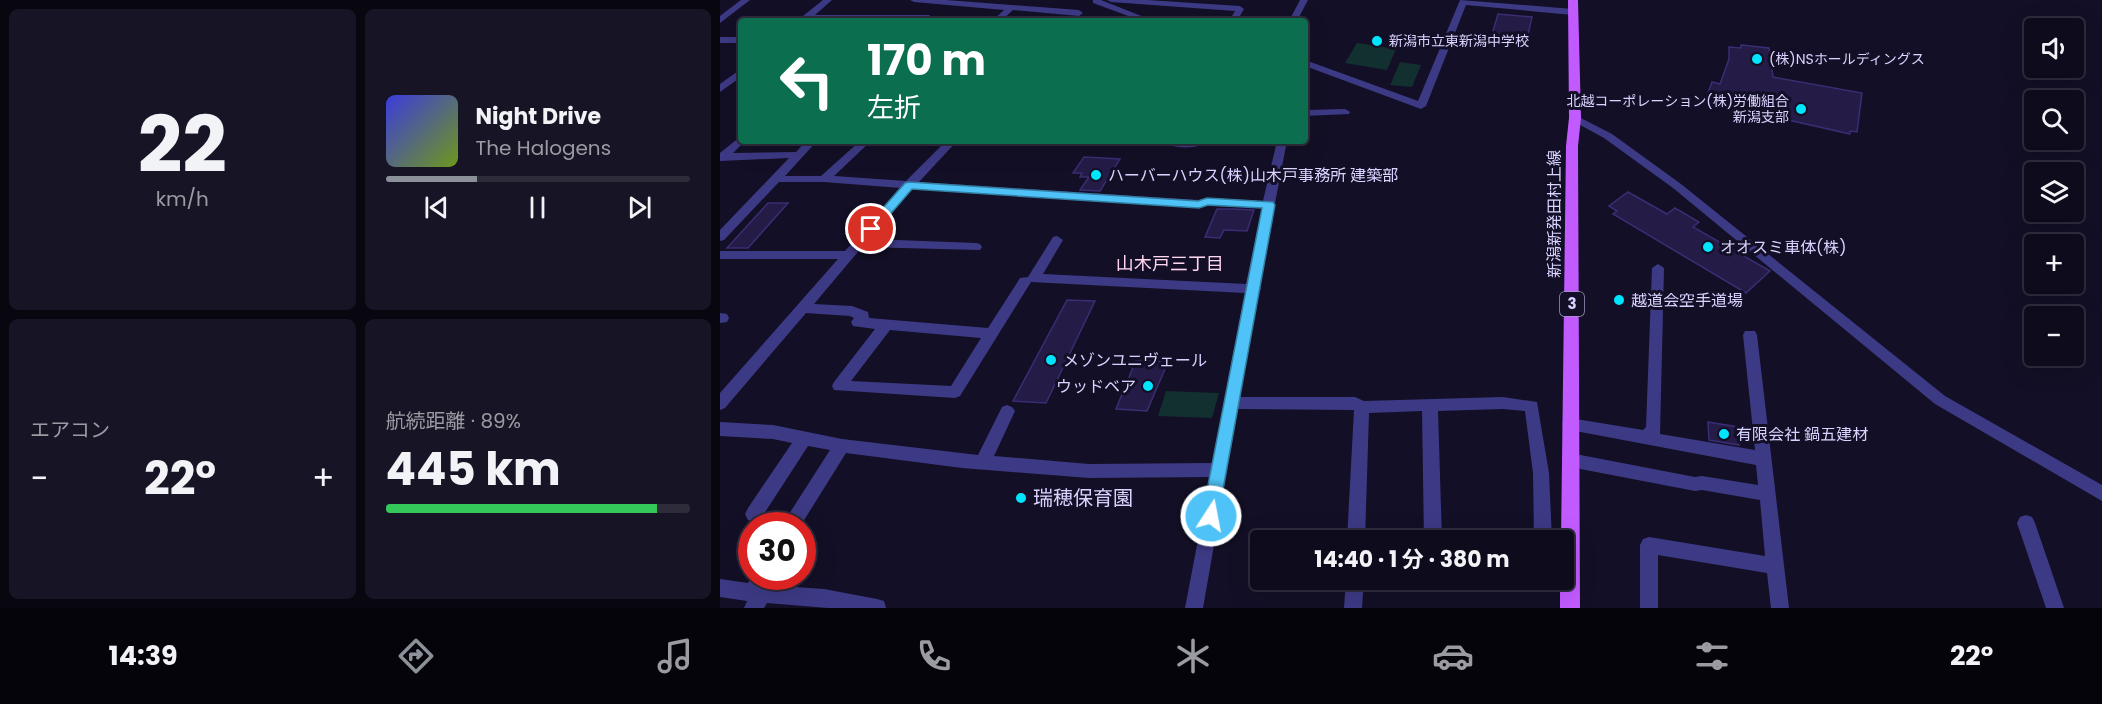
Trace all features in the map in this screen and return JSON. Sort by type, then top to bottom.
[{"type":"main road","name":"新潟新発田村上線","points":[[1570,530],[1572,146],[1575,118],[1573,6]]},
{"type":"main road","name":"新潟新発田村上線","points":[[1570,590],[1570,608]]},
{"type":"street","points":[[720,20],[746,0]]},
{"type":"street","points":[[806,18],[828,0]]},
{"type":"street","points":[[914,0],[986,3],[1079,13]]},
{"type":"street","points":[[1073,18],[1096,0],[1142,18]]},
{"type":"street","points":[[1111,0],[1154,1],[1240,9],[1235,18]]},
{"type":"street","points":[[1295,18],[1305,0]]},
{"type":"street","points":[[930,18],[946,1]]},
{"type":"street","points":[[1308,64],[1421,106],[1463,2],[1573,6]]},
{"type":"street","points":[[999,18],[1010,5]]},
{"type":"street","points":[[720,40],[738,40]]},
{"type":"street","points":[[720,79],[736,79]]},
{"type":"street","points":[[720,89],[736,79]]},
{"type":"street","points":[[1308,113],[1345,112]]},
{"type":"street","points":[[1575,118],[1608,136],[1677,186],[1940,400],[2102,494]]},
{"type":"street","points":[[721,157],[738,142]]},
{"type":"street","points":[[720,237],[809,144]]},
{"type":"street","points":[[824,179],[863,144]]},
{"type":"street","points":[[720,404],[909,185],[949,144]]},
{"type":"street","points":[[1194,608],[1281,144]]},
{"type":"street","points":[[721,157],[798,155]]},
{"type":"street","points":[[776,179],[824,179],[1199,204],[1207,202],[1269,205]]},
{"type":"street","points":[[1057,240],[1034,278],[1254,289]]},
{"type":"street","points":[[858,243],[976,247]]},
{"type":"street","points":[[720,255],[848,255]]},
{"type":"street","points":[[1646,437],[1654,430],[1658,268]]},
{"type":"street","points":[[886,325],[839,386],[955,392],[1025,281]]},
{"type":"street","points":[[804,308],[852,311],[863,316],[858,322],[992,334]]},
{"type":"street","points":[[1750,335],[1780,608]]},
{"type":"street","points":[[1233,404],[1355,403],[1362,407],[1503,403],[1532,406],[1541,473],[1543,530]]},
{"type":"street","points":[[1430,405],[1433,530]]},
{"type":"street","points":[[1356,530],[1362,407]]},
{"type":"street","points":[[983,462],[1007,411]]},
{"type":"street","points":[[1570,424],[1764,459]]},
{"type":"street","points":[[720,429],[774,432],[805,436],[842,446],[1089,471],[1220,471]]},
{"type":"street","points":[[755,512],[805,436]]},
{"type":"street","points":[[799,512],[842,446]]},
{"type":"street","points":[[1570,460],[1695,484],[1702,483],[1767,494]]},
{"type":"street","points":[[2026,524],[2055,608]]},
{"type":"street","points":[[1649,608],[1649,544],[1775,566]]},
{"type":"street","points":[[720,588],[824,598],[877,608]]},
{"type":"street","points":[[1353,608],[1354,590]]},
{"type":"green space","points":[[1357,43],[1396,49],[1387,70],[1345,63]]},
{"type":"green space","points":[[1400,62],[1421,65],[1412,87],[1390,85]]},
{"type":"green space","points":[[1166,391],[1219,393],[1212,418],[1158,416]]},
{"type":"building","points":[[1498,14],[1532,17],[1526,44],[1490,41]]},
{"type":"building","name":"北越コーポレーション(株)労働組合 新潟支部","points":[[1741,45],[1769,48],[1773,77],[1862,93],[1857,132],[1850,131],[1850,134],[1705,101],[1712,82],[1720,84],[1729,59],[1729,47],[1741,48]]},
{"type":"building","name":"ハーバーハウス(株)山木戸事務所 建築部","points":[[1084,157],[1120,159],[1100,191],[1080,190],[1089,177],[1080,177],[1082,173],[1073,173]]},
{"type":"building","name":"オオスミ車体(株)","points":[[1628,192],[1667,214],[1675,208],[1699,222],[1693,227],[1770,271],[1746,293],[1613,214],[1617,211],[1609,206]]},
{"type":"building","points":[[768,203],[788,203],[748,248],[727,248]]},
{"type":"building","points":[[1217,209],[1254,210],[1247,231],[1224,230],[1220,238],[1205,237]]},
{"type":"building","name":"メゾンユニヴェール","points":[[1067,300],[1095,301],[1046,403],[1013,401]]},
{"type":"building","name":"ウッドベア","points":[[1136,360],[1168,362],[1147,411],[1116,409]]},
{"type":"building","name":"有限会社 鍋五建材","points":[[1708,422],[1738,427],[1739,445],[1709,440]]},
{"type":"place","name":"新潟市立東新潟中学校","points":[[1377,41]]},
{"type":"place","name":"(株)NSホールディングス","points":[[1757,59]]},
{"type":"place","name":"北越コーポレーション(株)労働組合 新潟支部","points":[[1801,109]]},
{"type":"place","name":"ハーバーハウス(株)山木戸事務所 建築部","points":[[1096,175]]},
{"type":"place","name":"オオスミ車体(株)","points":[[1708,247]]},
{"type":"place","name":"越道会空手道場","points":[[1619,300]]},
{"type":"place","name":"メゾンユニヴェール","points":[[1051,360]]},
{"type":"place","name":"ウッドベア","points":[[1148,386]]},
{"type":"place","name":"有限会社 鍋五建材","points":[[1724,434]]},
{"type":"place","name":"瑞穂保育園","points":[[1021,498]]},
{"type":"district","name":"山木戸三丁目","points":[[1170,264]]},
{"type":"route","points":[[871,229],[909,185],[1199,204],[1207,202],[1269,205],[1211,516]]}]
